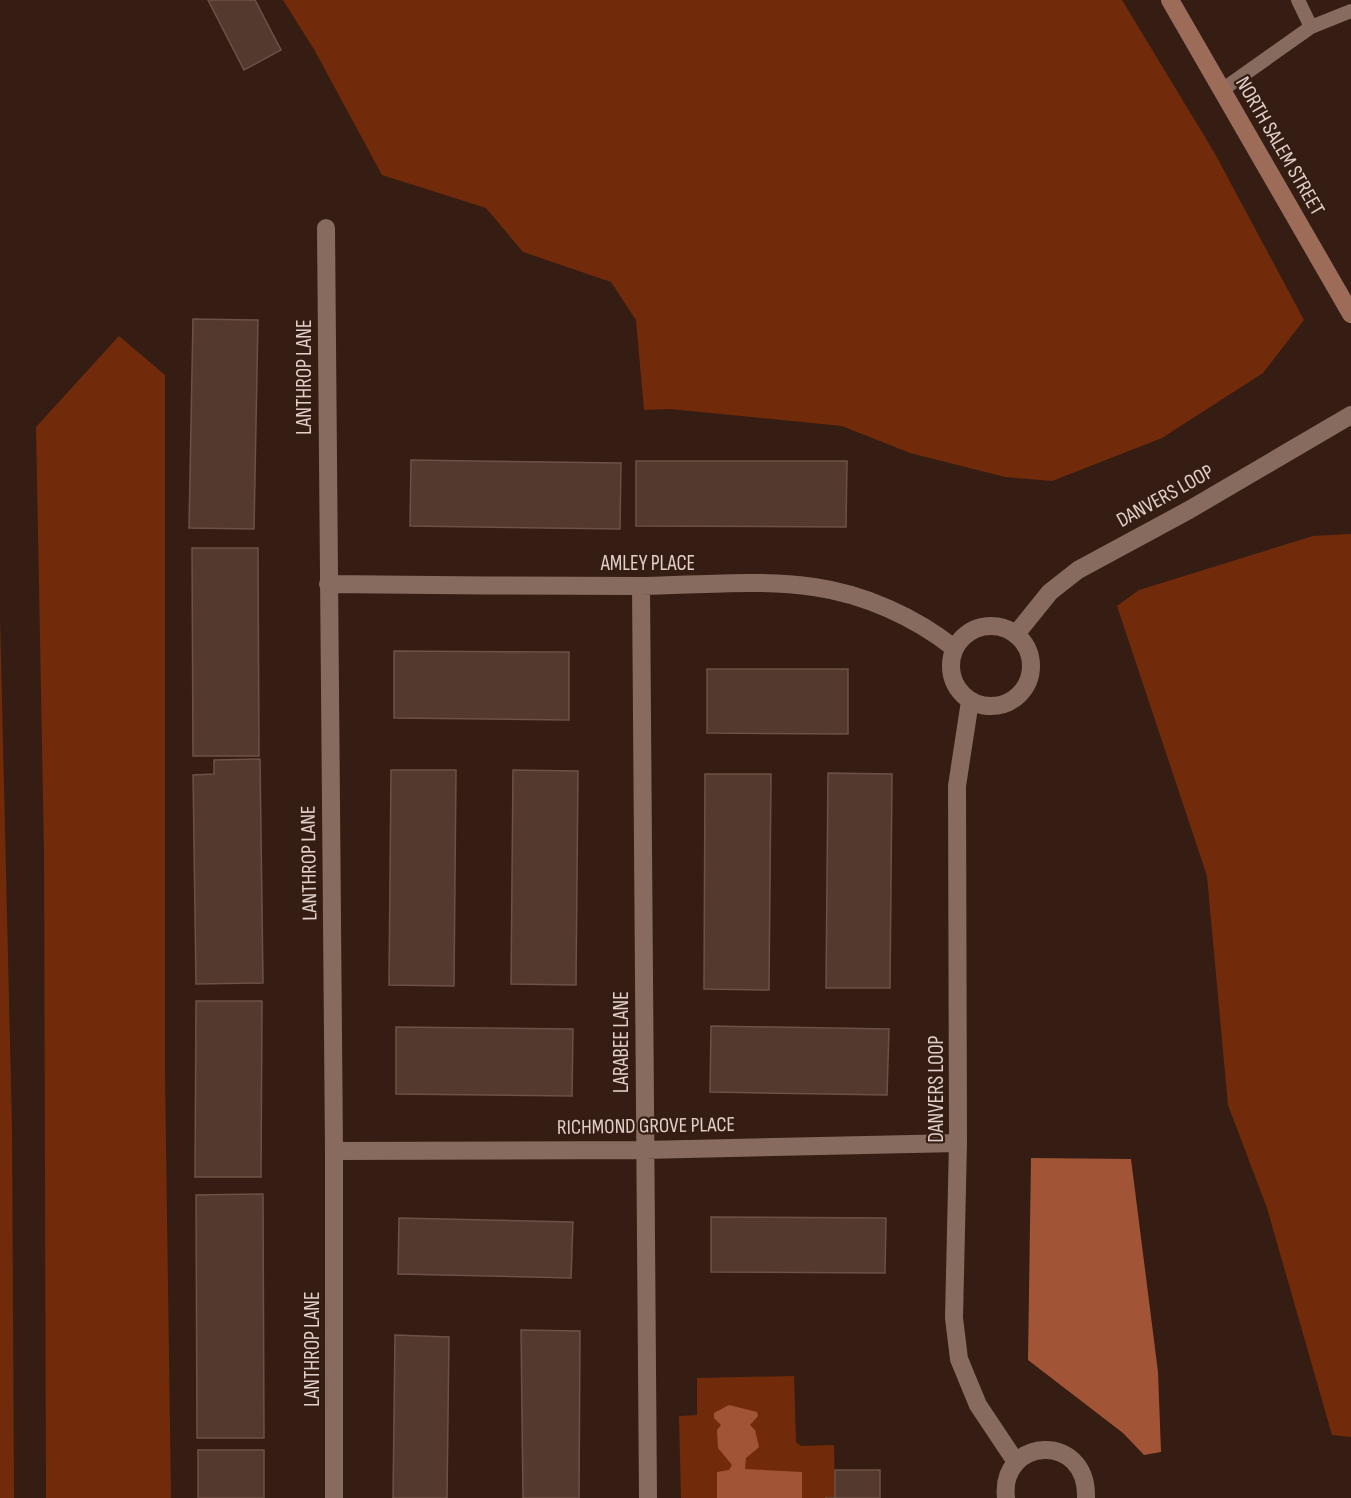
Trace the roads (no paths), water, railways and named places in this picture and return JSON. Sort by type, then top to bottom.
[{"type":"main road","name":"NORTH SALEM STREET","points":[[1170,0],[1351,314]]},
{"type":"street","name":"LANTHROP LANE","points":[[326,228],[334,1151],[334,1498]]},
{"type":"street","name":"DANVERS LOOP","points":[[1016,634],[1050,592],[1078,570],[1189,510],[1351,415]]},
{"type":"street","name":"AMLEY PLACE","points":[[328,584],[641,586],[772,584],[815,587],[861,597],[933,632],[954,648]]},
{"type":"street","name":"LARABEE LANE","points":[[641,586],[648,1498]]},
{"type":"street","points":[[985,625],[998,625],[1016,634],[1029,649],[1032,662],[1026,686],[1018,697],[1007,704],[981,706],[970,700],[954,683],[951,672],[954,648],[967,633],[985,625]]},
{"type":"street","name":"DANVERS LOOP","points":[[970,700],[957,786],[958,1143],[954,1318],[958,1359],[978,1405],[1016,1462]]},
{"type":"street","name":"RICHMOND GROVE PLACE","points":[[334,1151],[644,1150],[958,1143]]},
{"type":"street","points":[[1006,1498],[1005,1484],[1016,1462],[1027,1454],[1040,1450],[1053,1450],[1066,1454],[1076,1462],[1083,1474],[1086,1498]]},
{"type":"lane","points":[[1298,0],[1311,27]]},
{"type":"lane","points":[[1221,90],[1311,27],[1351,11]]}]
